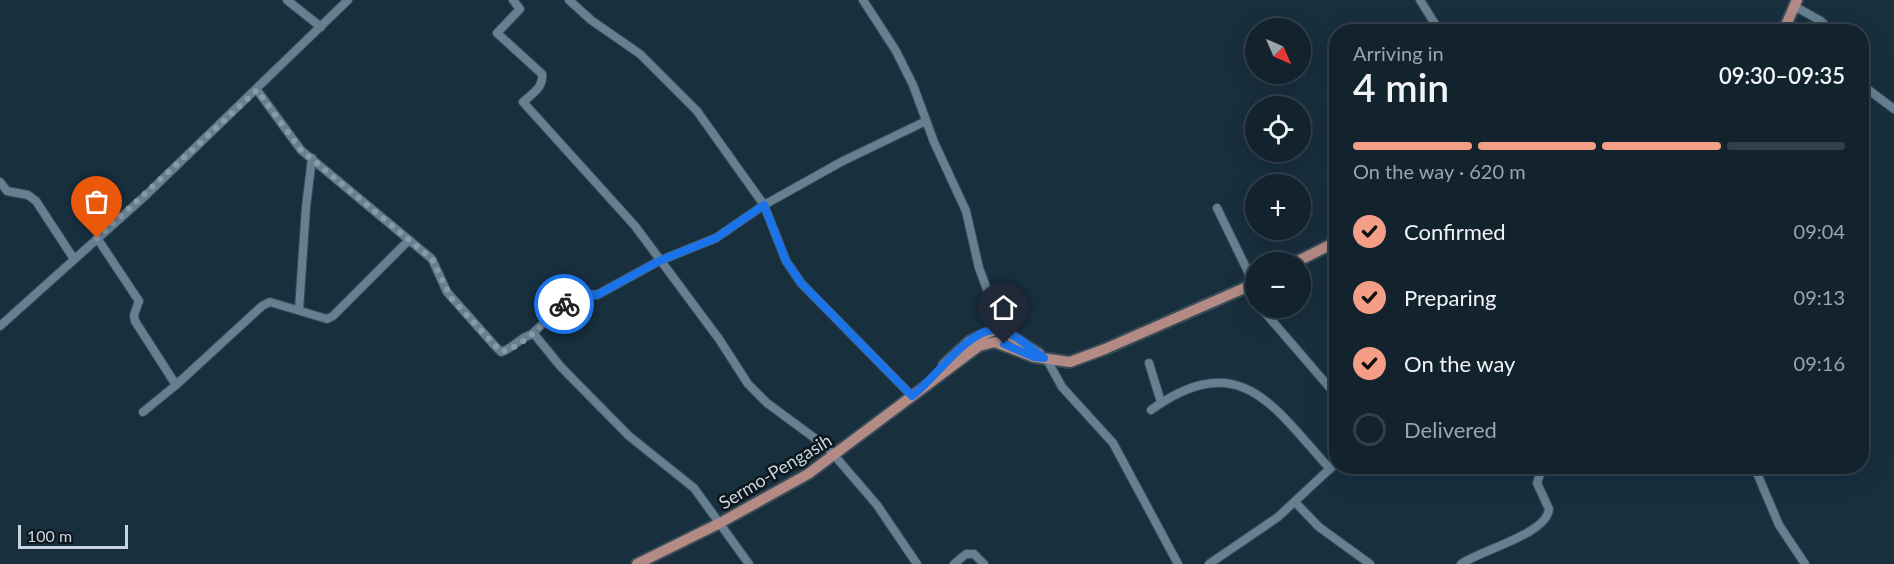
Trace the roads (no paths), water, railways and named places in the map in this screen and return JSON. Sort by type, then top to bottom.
[{"type":"main road","points":[[1787,24],[1796,3]]},
{"type":"main road","points":[[1311,254],[1329,246]]},
{"type":"main road","name":"Sermo-Pengasih","points":[[637,564],[782,490],[833,457],[916,393],[987,343],[1004,344],[1034,357],[1070,362],[1245,288]]},
{"type":"main road","name":"Sermo-Pengasih","points":[[916,393],[970,341],[986,332],[1004,332],[1045,358]]},
{"type":"street","points":[[287,0],[321,27]]},
{"type":"street","points":[[0,326],[257,90],[348,0]]},
{"type":"street","points":[[513,0],[520,9],[497,33],[542,74],[543,80],[541,85],[523,102],[573,161],[613,200],[719,339],[748,384],[776,410],[822,443],[877,505],[917,564]]},
{"type":"street","points":[[569,0],[591,20],[640,54],[689,103],[764,205],[786,261],[801,283],[916,393]]},
{"type":"street","points":[[863,0],[896,51],[966,211],[979,268],[1004,332]]},
{"type":"street","points":[[1419,0],[1435,24]]},
{"type":"street","points":[[1796,3],[1824,24]]},
{"type":"street","points":[[257,90],[301,150],[432,259],[451,298],[501,352],[510,350],[532,333],[575,293],[597,295],[659,261],[716,238],[764,205],[841,162],[926,121]]},
{"type":"street","points":[[1869,90],[1894,109]]},
{"type":"street","points":[[299,310],[306,207],[312,158]]},
{"type":"street","points":[[0,182],[7,191],[28,195],[36,201],[74,259]]},
{"type":"street","points":[[1217,208],[1245,270]]},
{"type":"street","points":[[97,238],[134,290],[139,301],[134,315],[135,321],[176,385]]},
{"type":"street","points":[[143,412],[262,306],[270,302],[327,319],[333,316],[409,240]]},
{"type":"street","points":[[1270,318],[1329,387]]},
{"type":"street","points":[[532,333],[561,367],[629,436],[694,488],[749,564]]},
{"type":"street","points":[[1045,358],[1066,393],[1113,443],[1178,564]]},
{"type":"street","points":[[1149,363],[1161,402]]},
{"type":"street","points":[[1151,410],[1161,402],[1208,384],[1220,383],[1251,389],[1272,404],[1329,462]]},
{"type":"street","points":[[1209,564],[1278,517],[1329,470]]},
{"type":"street","points":[[1461,564],[1478,554],[1528,533],[1545,520],[1549,509],[1537,480],[1540,474]]},
{"type":"street","points":[[1757,474],[1779,525],[1805,564]]},
{"type":"street","points":[[1296,502],[1319,527],[1370,564]]},
{"type":"street","points":[[954,564],[969,553],[974,554],[984,564]]}]
